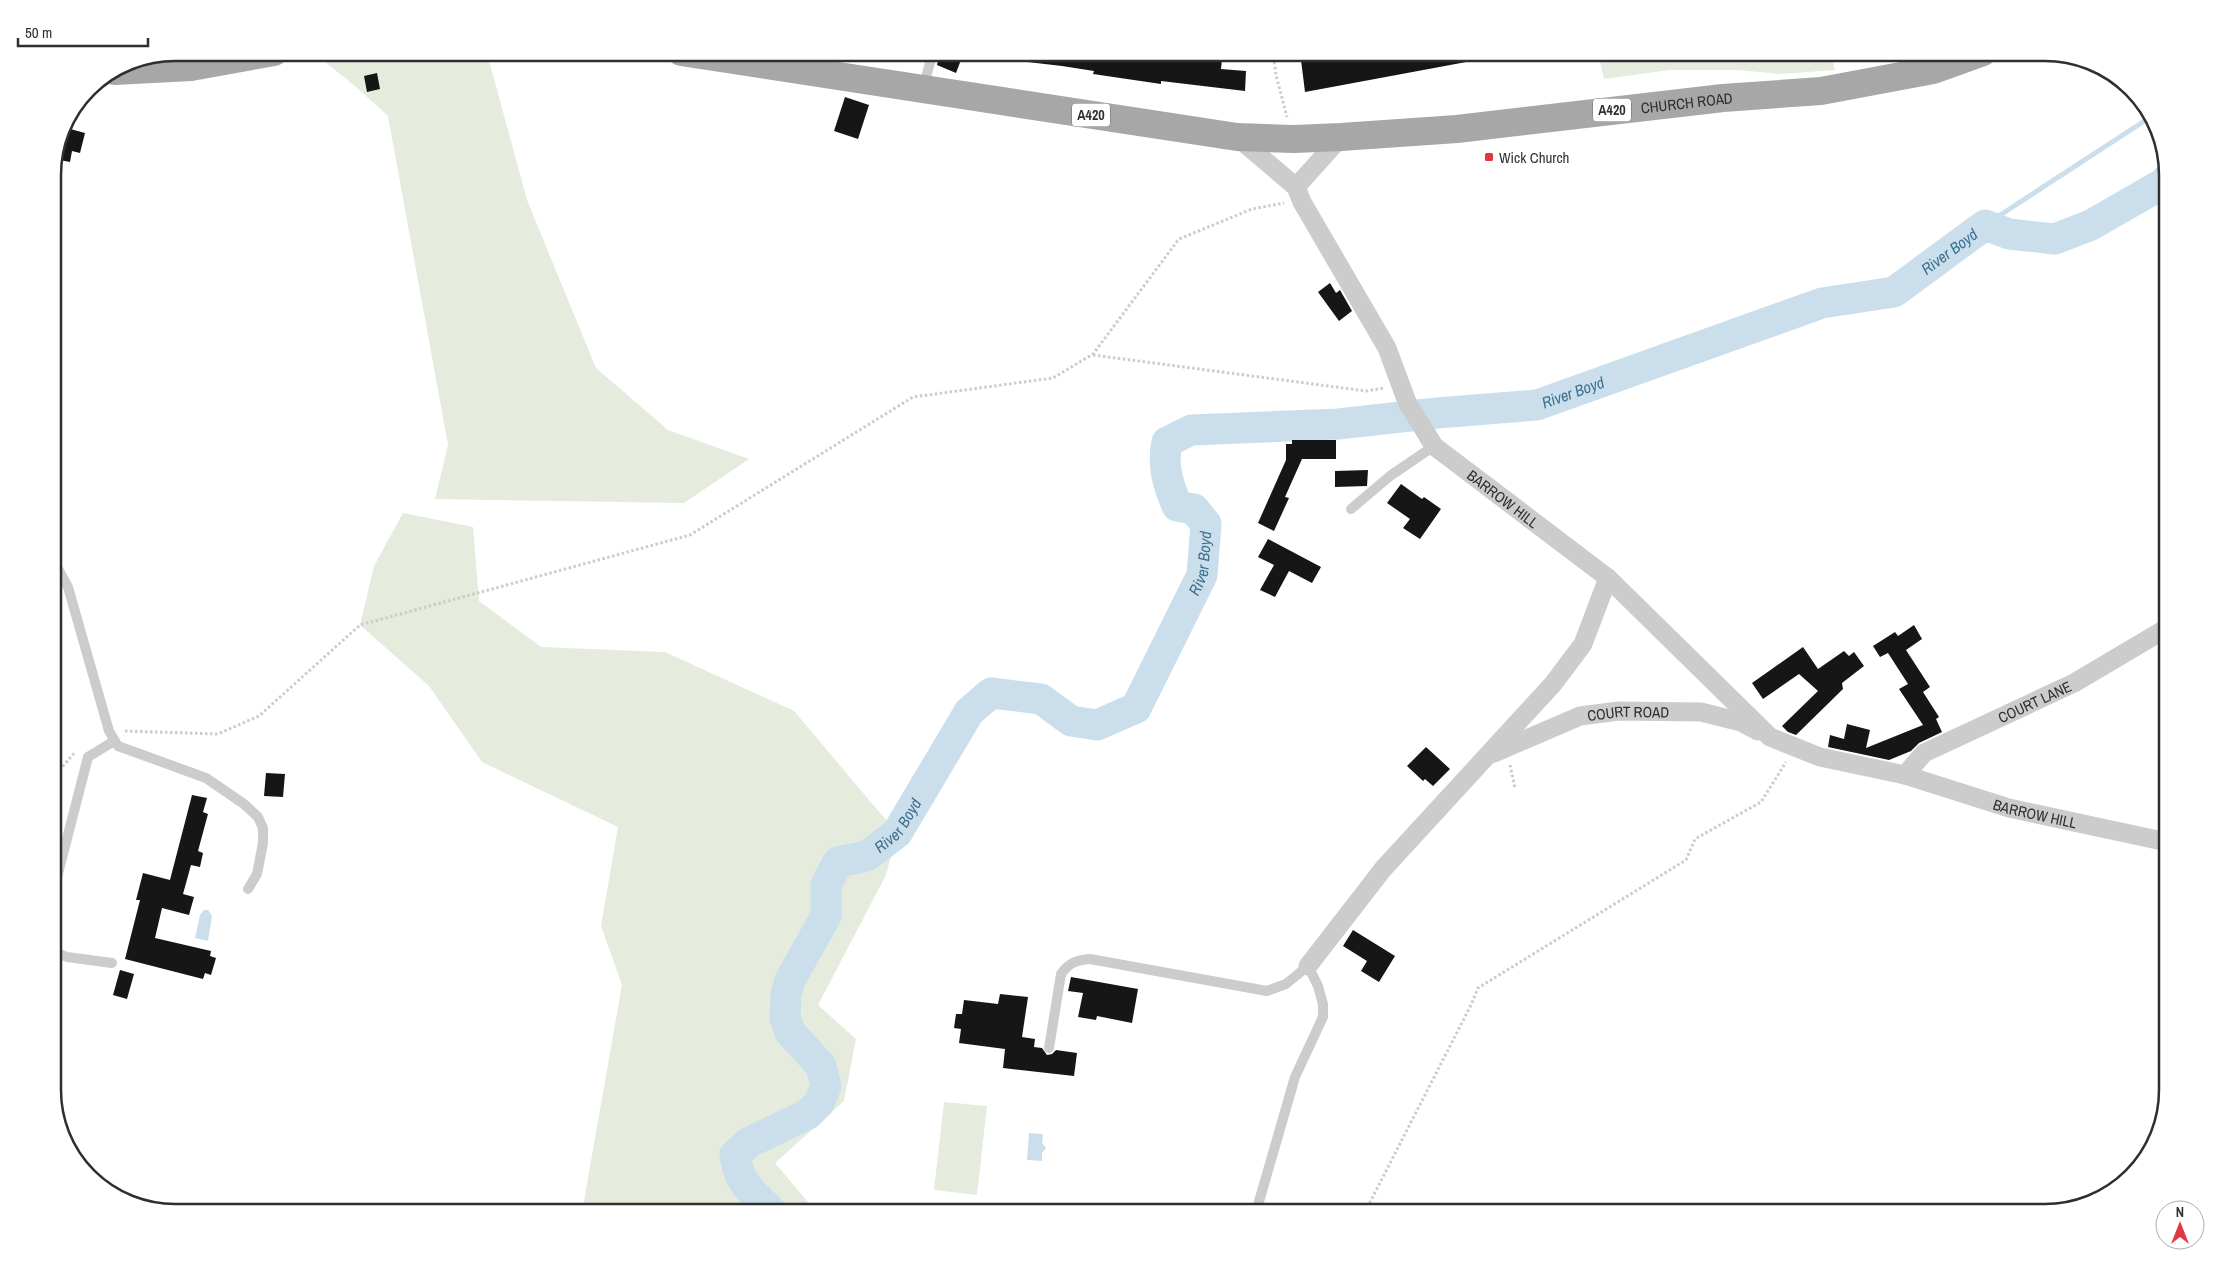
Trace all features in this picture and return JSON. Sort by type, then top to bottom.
[{"type":"main road","points":[[131,70],[188,68],[226,61]]},
{"type":"main road","name":"A420","points":[[767,61],[934,91],[1237,137]]},
{"type":"main road","name":"CHURCH ROAD","points":[[1237,137],[1341,138],[1457,128],[1723,98],[1821,91],[1933,70],[1958,61]]},
{"type":"street","name":"BARROW HILL","points":[[1237,137],[1299,194],[1387,348],[1405,397],[1421,428],[1434,446],[1608,578],[1770,737],[1792,747]]},
{"type":"street","points":[[1299,194],[1341,138]]},
{"type":"street","name":"COURT ROAD","points":[[1308,966],[1383,869],[1498,751],[1553,684],[1582,644],[1608,578]]},
{"type":"street","name":"COURT LANE","points":[[1905,774],[1924,753],[2074,683],[2159,633]]},
{"type":"street","name":"COURT ROAD","points":[[1498,751],[1580,716],[1619,711],[1701,712],[1741,722],[1770,737]]},
{"type":"street","points":[[1792,747],[1820,757],[1905,774]]},
{"type":"street","name":"BARROW HILL","points":[[1905,774],[2009,808],[2159,840]]},
{"type":"lane","points":[[933,61],[934,91]]},
{"type":"lane","points":[[1350,509],[1390,476],[1434,446]]},
{"type":"lane","points":[[61,574],[68,587],[109,731],[118,746],[206,778],[244,804],[258,817],[263,828],[263,843],[257,874],[248,889]]},
{"type":"lane","points":[[61,862],[88,756],[114,741]]},
{"type":"lane","points":[[61,954],[67,957],[112,963]]},
{"type":"lane","points":[[1049,1048],[1061,974],[1067,966],[1074,962],[1090,959],[1267,991],[1286,984],[1308,966],[1318,986],[1323,1004],[1323,1017],[1294,1077],[1258,1204]]},
{"type":"path","points":[[1274,61],[1276,75],[1294,139]]},
{"type":"path","points":[[109,731],[218,734],[260,716],[360,625],[690,535],[913,397],[1053,378],[1093,354],[1180,239],[1252,209],[1281,204],[1299,194]]},
{"type":"path","points":[[1093,354],[1366,391],[1382,388],[1405,397]]},
{"type":"path","points":[[61,768],[79,747]]},
{"type":"path","points":[[1369,1204],[1478,988],[1686,860],[1695,840],[1761,802],[1783,768],[1792,747]]},
{"type":"path","points":[[1498,751],[1515,788]]},
{"type":"green space","points":[[489,61],[527,200],[596,368],[668,430],[749,459],[684,503],[435,499],[448,445],[388,116],[325,62]]},
{"type":"green space","points":[[1600,61],[1833,61],[1835,70],[1780,74],[1738,70],[1670,70],[1604,79]]},
{"type":"green space","points":[[403,513],[473,527],[479,601],[541,647],[665,652],[794,711],[897,833],[886,875],[818,1005],[856,1039],[844,1101],[775,1163],[809,1204],[583,1204],[622,985],[601,926],[618,827],[482,762],[429,686],[360,625],[374,566]]},
{"type":"green space","points":[[944,1102],[987,1106],[977,1195],[934,1190]]},
{"type":"water","points":[[204,910],[208,910],[212,916],[208,941],[195,938],[200,915]]},
{"type":"water","points":[[1029,1133],[1043,1134],[1042,1143],[1046,1148],[1042,1153],[1042,1161],[1027,1160]]},
{"type":"building","points":[[938,61],[961,61],[956,73],[937,65]]},
{"type":"building","points":[[1019,61],[1222,61],[1221,69],[1246,71],[1245,91],[1161,81],[1161,84],[1093,74],[1094,71]]},
{"type":"building","points":[[1301,61],[1472,61],[1305,92]]},
{"type":"building","points":[[377,73],[380,89],[367,92],[364,76]]},
{"type":"building","points":[[845,97],[869,105],[858,139],[834,131]]},
{"type":"building","points":[[71,129],[85,133],[80,153],[72,151],[70,162],[62,160]]},
{"type":"building","points":[[1330,283],[1336,293],[1340,290],[1352,311],[1339,321],[1318,292]]},
{"type":"building","points":[[1292,440],[1336,440],[1336,459],[1302,459],[1285,497],[1289,498],[1274,531],[1258,523],[1286,460],[1286,444],[1292,444]]},
{"type":"building","points":[[1368,470],[1367,486],[1335,487],[1335,471]]},
{"type":"building","points":[[1401,484],[1422,499],[1424,497],[1441,509],[1420,539],[1403,528],[1410,519],[1387,503]]},
{"type":"building","points":[[1268,539],[1321,567],[1312,583],[1289,571],[1275,597],[1260,590],[1274,565],[1258,557]]},
{"type":"building","points":[[1914,625],[1922,639],[1906,650],[1930,687],[1923,692],[1939,717],[1936,719],[1942,732],[1919,743],[1911,751],[1889,760],[1828,747],[1830,735],[1844,739],[1847,724],[1870,730],[1866,748],[1923,725],[1899,689],[1908,684],[1888,653],[1880,657],[1873,646],[1895,632],[1898,636]]},
{"type":"building","points":[[1803,647],[1818,669],[1844,651],[1849,656],[1854,652],[1864,666],[1842,683],[1843,689],[1796,735],[1788,732],[1782,726],[1818,691],[1799,674],[1763,699],[1752,683]]},
{"type":"building","points":[[1426,747],[1450,769],[1433,786],[1425,779],[1423,781],[1407,766]]},
{"type":"building","points":[[266,773],[285,774],[283,797],[264,796]]},
{"type":"building","points":[[192,795],[207,798],[203,812],[208,814],[198,851],[203,853],[200,867],[191,865],[183,894],[194,897],[189,915],[162,908],[155,938],[211,951],[210,956],[216,958],[211,975],[205,973],[203,979],[125,959],[140,900],[136,900],[143,873],[170,880]]},
{"type":"building","points":[[1353,930],[1395,956],[1379,982],[1361,971],[1367,961],[1343,946]]},
{"type":"building","points":[[120,970],[134,974],[127,999],[113,995]]},
{"type":"building","points":[[1071,977],[1138,989],[1132,1023],[1097,1016],[1096,1020],[1078,1017],[1083,993],[1068,991]]},
{"type":"building","points":[[1000,994],[1028,997],[1022,1037],[1035,1039],[1034,1047],[1042,1048],[1047,1055],[1052,1054],[1056,1050],[1077,1053],[1074,1076],[1003,1068],[1005,1049],[959,1043],[961,1029],[954,1028],[956,1014],[962,1014],[964,1000],[998,1004]]},
{"type":"waterway","points":[[1985,225],[2144,121]]},
{"type":"waterway","name":"River Boyd","points":[[764,1204],[744,1182],[737,1166],[735,1155],[748,1143],[808,1114],[819,1103],[826,1086],[821,1066],[790,1032],[785,1018],[786,994],[790,980],[826,916],[826,885],[838,862],[867,856],[897,833],[969,712],[991,693],[1041,699],[1071,721],[1097,725],[1136,708],[1202,575],[1206,524],[1194,509],[1177,506],[1167,475],[1165,459],[1167,442],[1191,430],[1338,424],[1437,413],[1537,405],[1822,303],[1894,292],[1985,225],[2009,234],[2055,239],[2091,225],[2159,186]]},
{"type":"place","name":"Wick Church","points":[[1489,157]]}]
